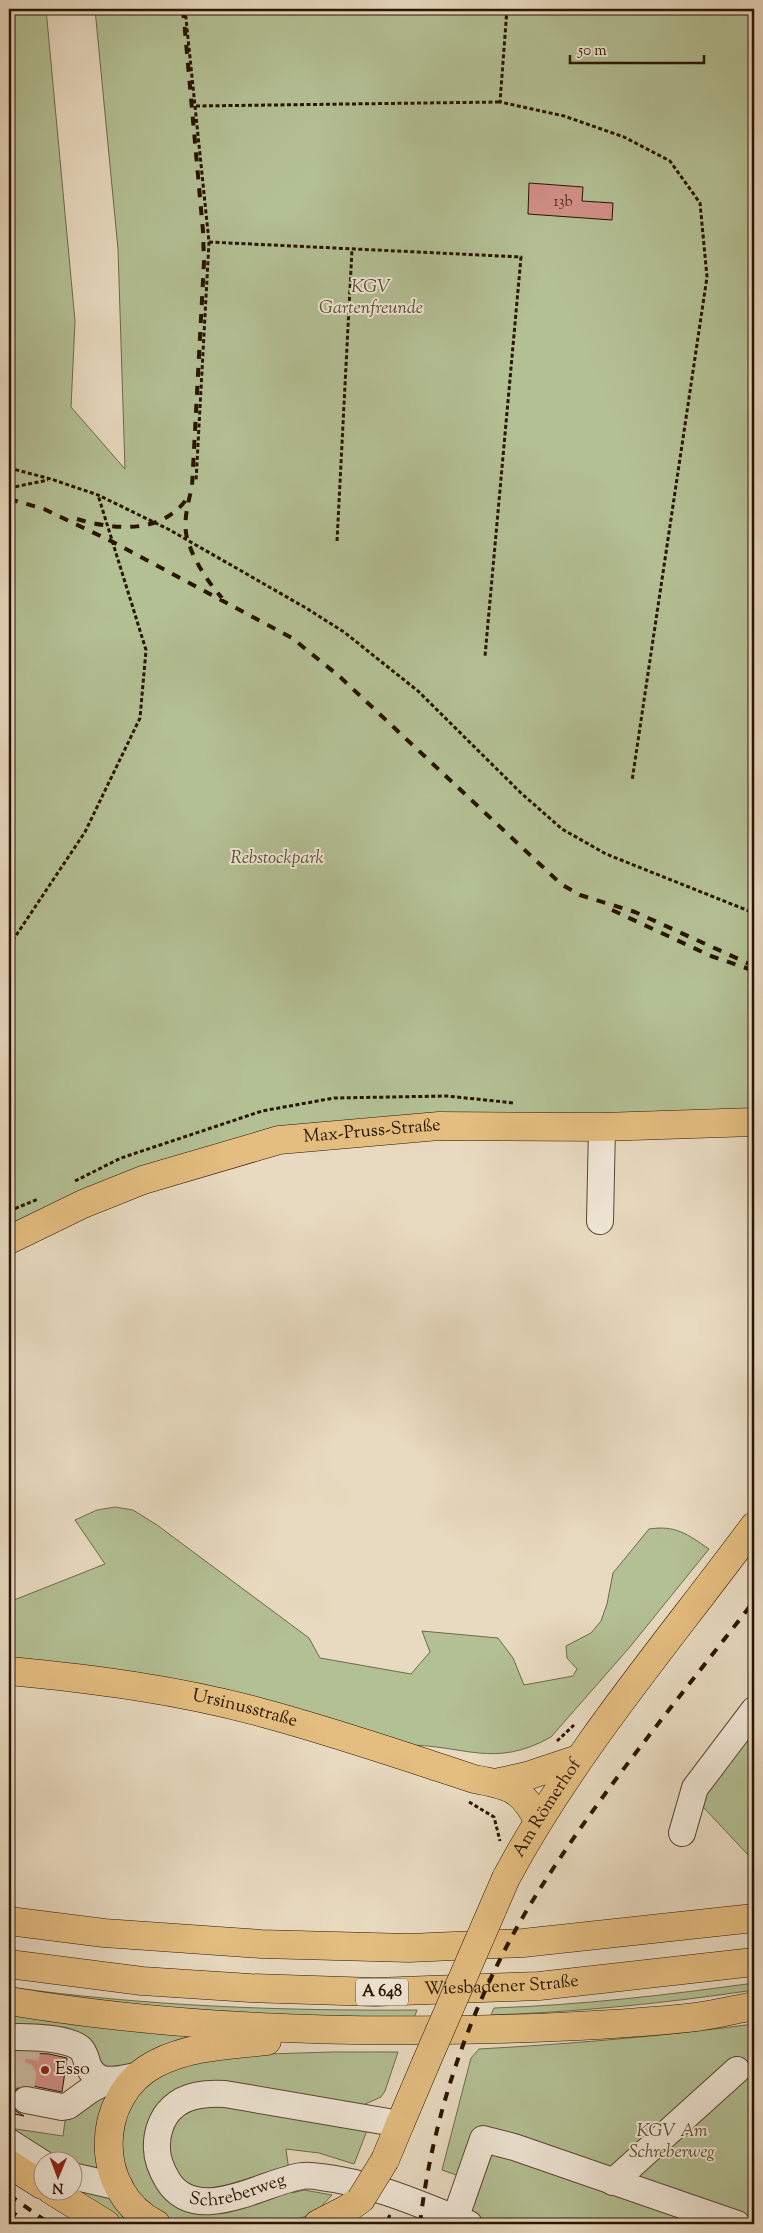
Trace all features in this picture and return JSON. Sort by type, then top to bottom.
[{"type":"main road","name":"Max-Pruss-Straße","points":[[9,1240],[83,1204],[143,1180],[279,1140],[439,1126],[602,1127],[754,1122]]},
{"type":"main road","name":"Am Römerhof","points":[[340,2224],[361,2199],[385,2160],[506,1878],[538,1821],[578,1759],[754,1526]]},
{"type":"main road","name":"Ursinusstraße","points":[[9,1671],[73,1677],[165,1691],[263,1712],[484,1781],[500,1801],[538,1821]]},
{"type":"main road","points":[[484,1781],[527,1776],[578,1759]]},
{"type":"main road","points":[[9,1921],[104,1933],[251,1943],[409,1948],[523,1944],[754,1918]]},
{"type":"main road","name":"Wiesbadener Straße","points":[[9,1964],[142,1981],[376,1992],[538,1986],[754,1962]]},
{"type":"main road","points":[[9,2001],[63,2010],[191,2023],[366,2031],[524,2029],[689,2018],[754,2006]]},
{"type":"main road","points":[[156,2224],[138,2211],[120,2187],[114,2178],[109,2156],[110,2126],[114,2107],[125,2088],[136,2076],[158,2062],[190,2051],[366,2031]]},
{"type":"main road","points":[[9,2164],[32,2179]]},
{"type":"main road","points":[[318,2224],[347,2209],[361,2199]]},
{"type":"main road","points":[[67,2200],[106,2224]]},
{"type":"street","points":[[600,1221],[602,1127]]},
{"type":"street","points":[[682,1832],[695,1788],[754,1710]]},
{"type":"street","points":[[24,2042],[73,2044],[82,2049],[89,2067],[95,2076],[107,2081]]},
{"type":"street","points":[[613,2182],[737,2070]]},
{"type":"street","points":[[26,2100],[62,2107],[68,2106],[90,2090],[107,2081],[136,2076]]},
{"type":"street","name":"Schreberweg","points":[[400,2124],[329,2110],[209,2093],[182,2101],[171,2108],[161,2124],[156,2140],[157,2154],[161,2170],[171,2186],[182,2194],[199,2200],[236,2197],[304,2175],[334,2179],[398,2196],[462,2221]]},
{"type":"street","points":[[462,2221],[483,2139],[514,2147],[737,2224]]},
{"type":"street","points":[[9,2142],[32,2157]]},
{"type":"street","points":[[82,2178],[120,2187]]},
{"type":"path","points":[[185,9],[209,242],[196,481]]},
{"type":"path","points":[[500,102],[507,9]]},
{"type":"path","points":[[196,106],[500,102],[564,116],[624,137],[670,160],[700,203],[707,277],[632,781]]},
{"type":"path","points":[[209,242],[521,257],[485,656]]},
{"type":"path","points":[[337,542],[352,249]]},
{"type":"path","points":[[9,468],[51,479],[98,495],[168,529],[344,632],[418,691],[521,793],[562,828],[606,854],[754,913]]},
{"type":"path","points":[[9,488],[51,479]]},
{"type":"path","points":[[9,946],[85,832],[140,718],[146,650],[98,495]]},
{"type":"path","points":[[556,1743],[581,1718]]},
{"type":"path","points":[[484,1781],[465,1800],[494,1817],[500,1840],[498,1847]]},
{"type":"green space","points":[[9,9],[46,9],[75,321],[71,407],[125,469],[118,249],[95,9],[754,9],[754,1114],[281,1129],[9,1230]]},
{"type":"green space","points":[[115,1507],[133,1510],[157,1525],[309,1638],[320,1658],[411,1674],[430,1652],[422,1631],[498,1638],[513,1658],[524,1685],[573,1676],[577,1669],[567,1658],[566,1646],[591,1633],[601,1621],[607,1604],[613,1573],[649,1529],[667,1528],[681,1532],[709,1549],[629,1648],[551,1737],[531,1747],[513,1752],[479,1753],[406,1745],[9,1658],[9,1602],[105,1564],[75,1520],[97,1510]]},
{"type":"green space","points":[[754,1700],[754,1856],[750,1857],[689,1792]]},
{"type":"green space","points":[[754,1983],[754,1990],[689,1999],[590,2009],[491,2015],[494,2008],[624,1999]]},
{"type":"green space","points":[[9,1987],[110,1999],[212,2006],[314,2010],[417,2010],[414,2018],[247,2015],[9,1992]]},
{"type":"green space","points":[[9,2015],[221,2036],[134,2066],[108,2070],[56,2033],[9,2026]]},
{"type":"green space","name":"KGV Am Schreberweg","points":[[754,2024],[754,2224],[445,2224],[465,2178],[442,2170],[471,2058],[479,2049],[617,2039]]},
{"type":"green space","points":[[398,2052],[385,2091],[381,2097],[363,2105],[368,2128],[354,2164],[319,2153],[286,2149],[292,2193],[304,2190],[332,2195],[315,2213],[295,2220],[266,2224],[183,2224],[166,2219],[135,2195],[118,2159],[130,2099],[168,2067],[234,2055]]},
{"type":"green space","points":[[111,2088],[105,2177],[82,2173],[82,2150],[32,2150],[9,2135],[9,2128],[63,2136],[65,2121]]},
{"type":"green space","points":[[82,2190],[104,2190],[142,2224],[124,2224],[82,2197]]},
{"type":"building","points":[[529,183],[583,187],[582,201],[613,203],[612,220],[528,214]]},
{"type":"building","points":[[9,2048],[17,2052],[49,2054],[67,2058],[62,2092],[28,2085],[21,2086],[14,2091],[11,2098],[12,2105],[16,2111],[24,2116],[9,2113]]},
{"type":"tunnel","points":[[9,2048],[27,2051],[23,2075]]},
{"type":"tunnel","points":[[9,2073],[23,2075],[20,2099],[26,2100]]},
{"type":"railway","points":[[183,9],[203,231],[204,262],[192,487],[186,514],[186,535],[198,564],[222,598]]},
{"type":"railway","points":[[77,519],[106,526],[122,527],[152,524],[178,509],[188,497]]},
{"type":"railway","points":[[9,499],[44,509],[111,541],[292,638],[339,676],[561,884],[580,895],[635,912],[754,966]]},
{"type":"railway","points":[[612,910],[711,956],[752,970]]},
{"type":"railway","points":[[420,2224],[435,2137],[447,2094],[477,2010],[495,1969],[538,1892],[588,1817],[754,1601]]},
{"type":"railway","points":[[9,2195],[50,2224]]},
{"type":"railway","points":[[9,2210],[29,2224]]},
{"type":"place","name":"Esso","points":[[45,2070]]},
{"type":"park label","name":"KGV Gartenfreunde","points":[[371,298]]},
{"type":"park label","name":"Rebstockpark","points":[[277,859]]}]
